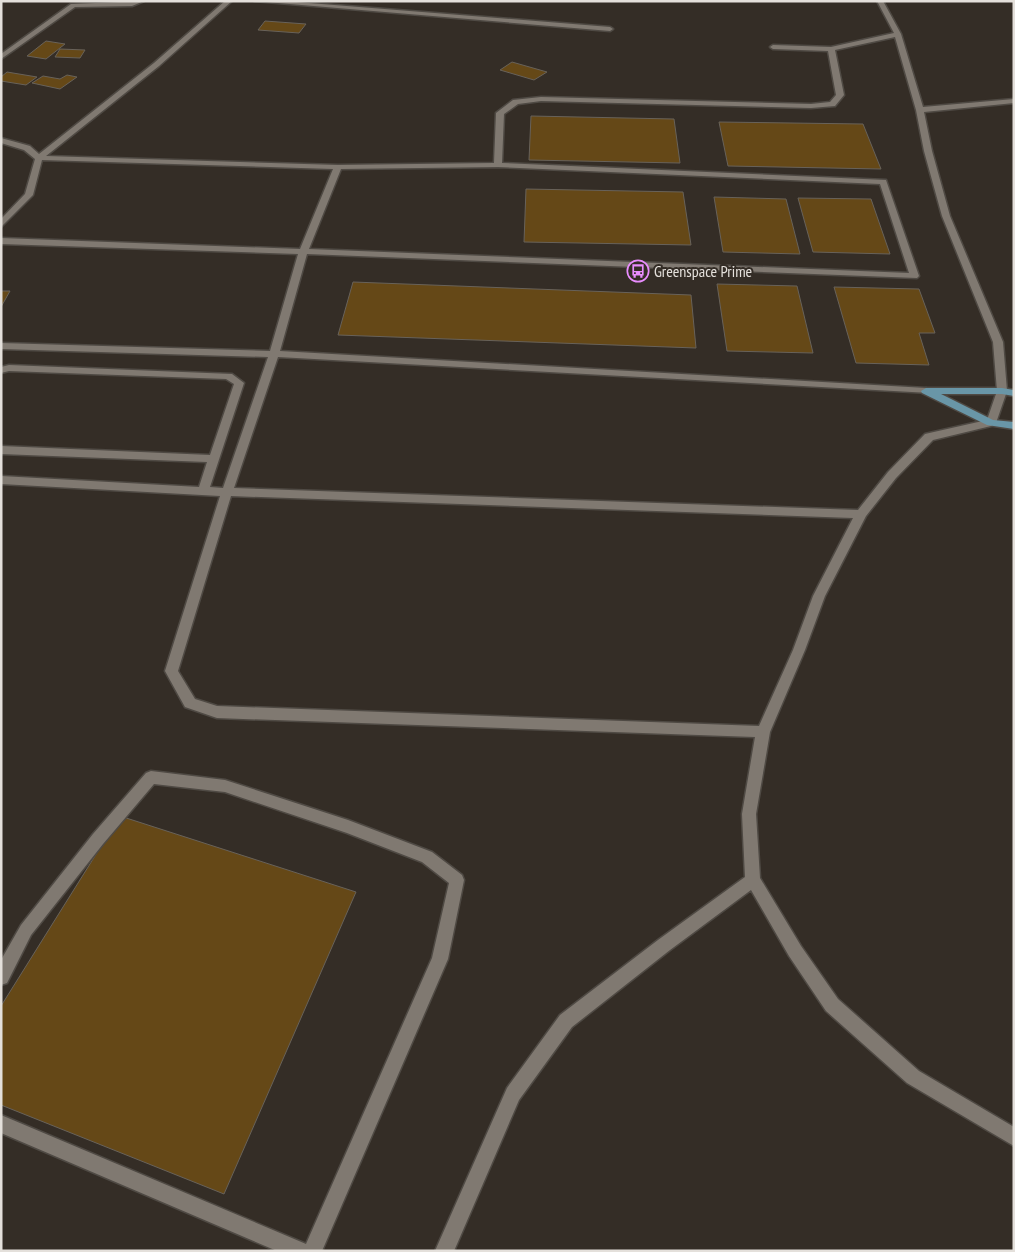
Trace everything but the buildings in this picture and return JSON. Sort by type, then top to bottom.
[{"type":"main road","points":[[926,391],[1002,391],[1014,393]]},
{"type":"main road","points":[[926,391],[991,422],[1014,426]]},
{"type":"street","points":[[1,57],[73,5],[132,4],[141,1]]},
{"type":"street","points":[[1,224],[29,195],[39,158],[197,32],[229,1]]},
{"type":"street","points":[[257,1],[610,29]]},
{"type":"street","points":[[880,1],[898,34],[920,110],[928,151],[946,216],[998,342],[1002,391],[991,422],[930,437],[892,475],[861,514],[819,596],[799,650],[763,732],[749,814],[753,880],[795,951],[832,1005],[913,1077],[1014,1137]]},
{"type":"street","points":[[773,47],[831,49],[898,34]]},
{"type":"street","points":[[498,165],[500,113],[516,102],[541,99],[811,106],[832,104],[840,95],[831,49]]},
{"type":"street","points":[[920,110],[1014,101]]},
{"type":"street","points":[[1,140],[28,148],[39,158],[338,167],[498,165],[883,182],[914,276],[304,250],[1,241]]},
{"type":"street","points":[[338,167],[304,250],[274,354],[227,492],[171,671],[190,703],[217,712],[763,732]]},
{"type":"street","points":[[1,346],[274,354],[926,391]]},
{"type":"street","points":[[1,370],[9,368],[228,376],[239,383],[203,491]]},
{"type":"street","points":[[1,450],[214,459]]},
{"type":"street","points":[[1,480],[227,492],[861,514]]},
{"type":"street","points":[[1,977],[26,930],[98,839],[152,777],[225,786],[348,827],[427,858],[457,880],[440,960],[312,1251]]},
{"type":"street","points":[[444,1251],[513,1094],[566,1020],[753,880]]},
{"type":"street","points":[[1,1124],[300,1251]]},
{"type":"place","name":"Greenspace Prime","points":[[638,271]]}]
